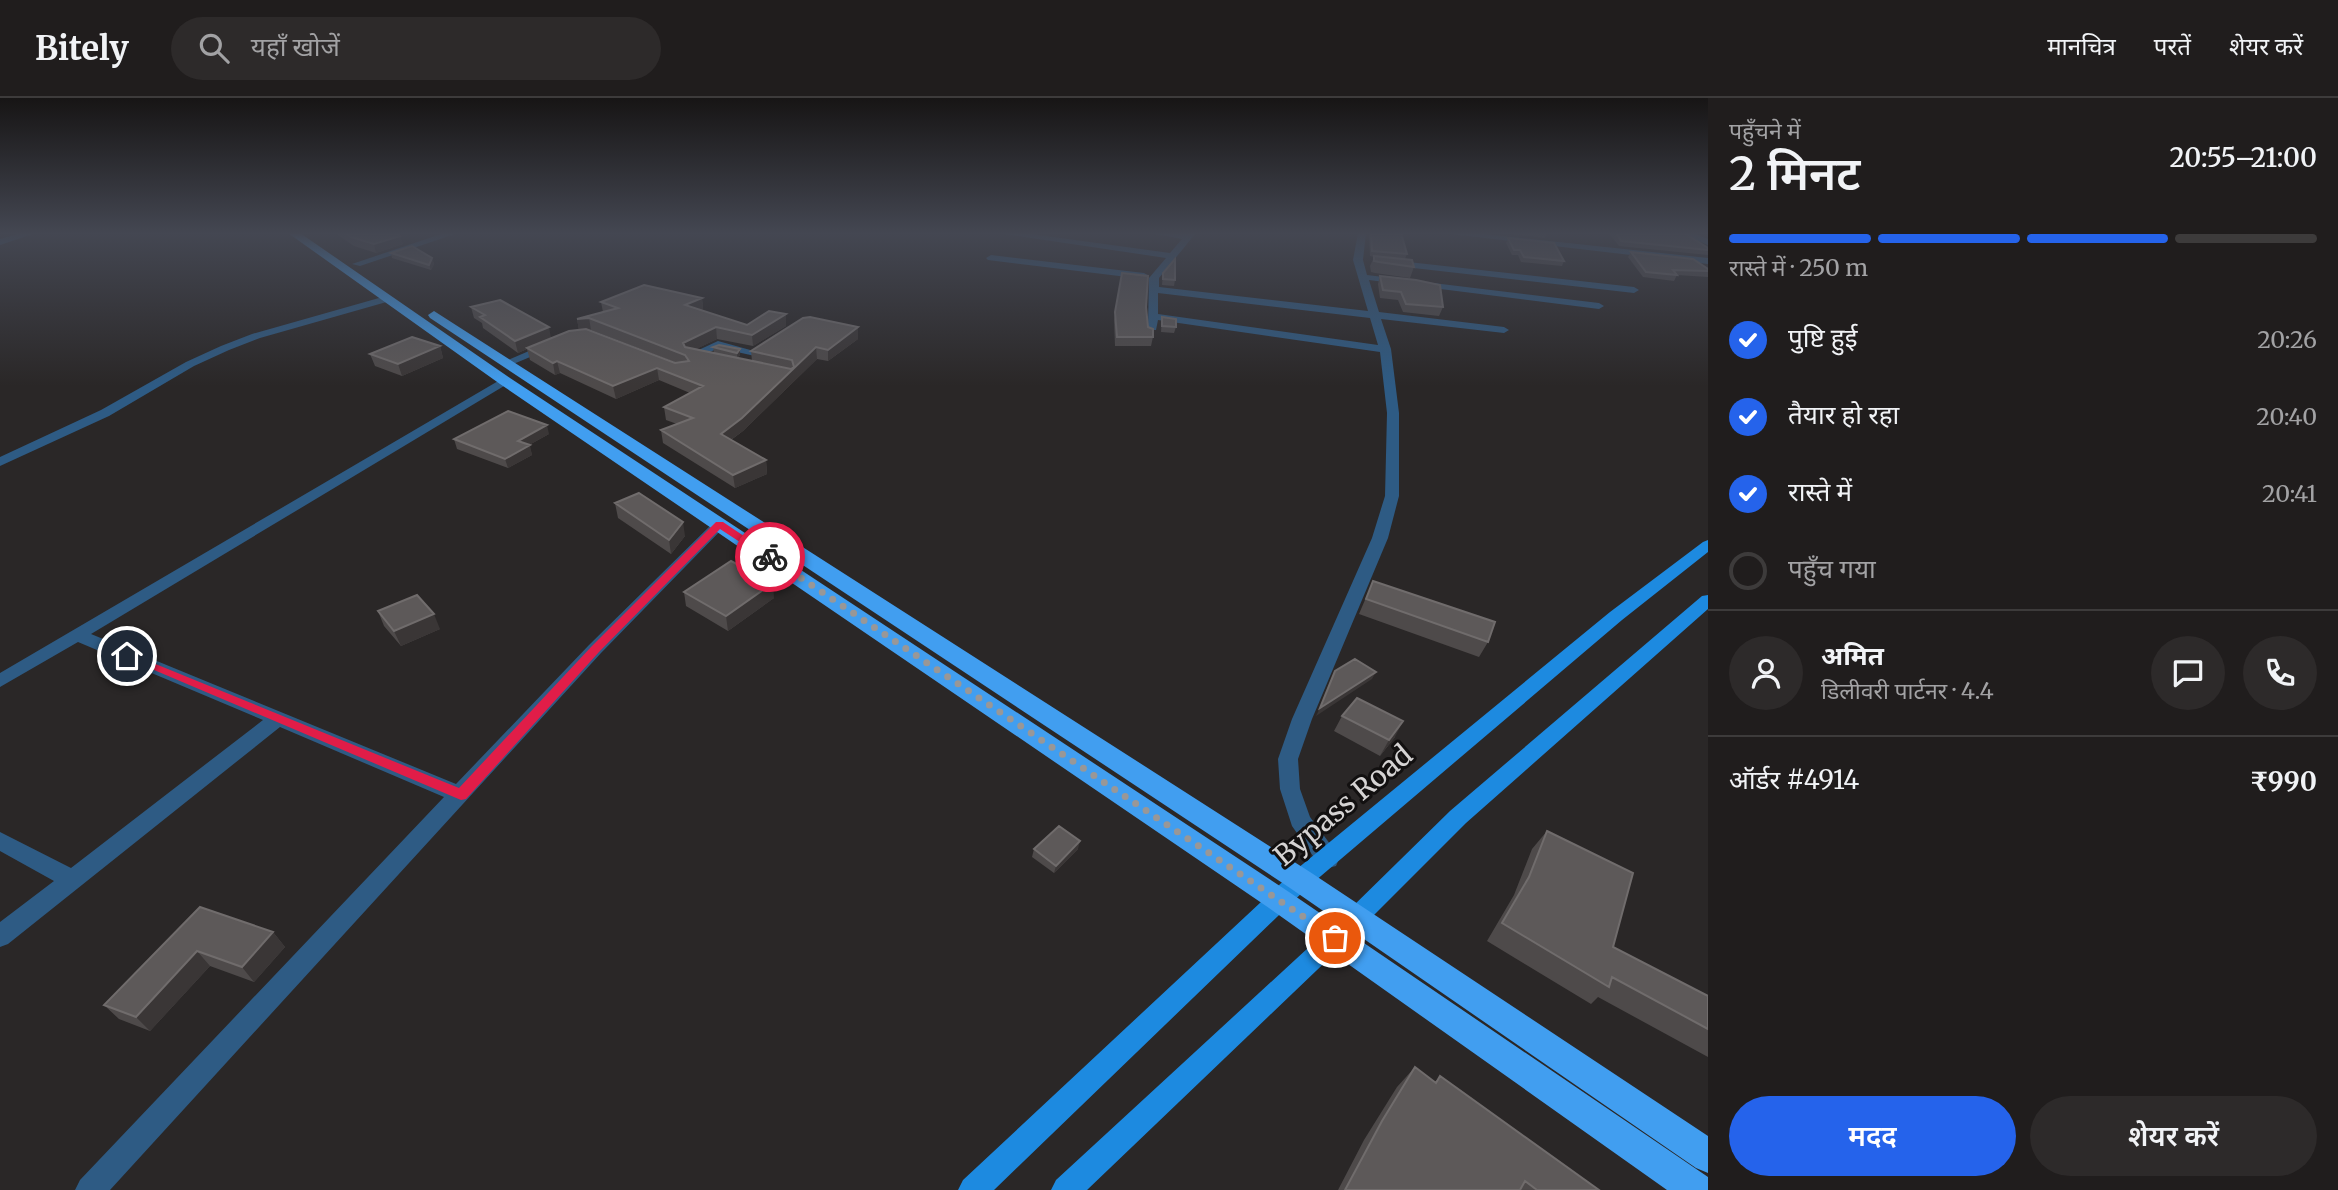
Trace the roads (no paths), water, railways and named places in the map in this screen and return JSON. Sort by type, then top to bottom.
[{"type":"highway","points":[[365,284],[1300,880],[1708,1156]]},
{"type":"highway","points":[[384,284],[720,524],[1335,938],[1697,1190]]},
{"type":"main road","name":"Bypass Road","points":[[973,1190],[1300,880],[1616,616],[1708,545]]},
{"type":"main road","points":[[1066,1190],[1355,919],[1458,817],[1708,600]]},
{"type":"street","points":[[1153,284],[1153,334]]},
{"type":"street","points":[[1159,284],[1376,317],[1504,330]]},
{"type":"street","points":[[1328,859],[1300,820],[1290,789],[1288,759],[1302,719],[1380,538],[1392,495],[1393,413],[1385,349],[1366,284]]},
{"type":"street","points":[[1420,284],[1599,306]]},
{"type":"street","points":[[1578,284],[1634,290]]},
{"type":"street","points":[[0,462],[105,413],[190,364],[225,348],[256,336],[386,299]]},
{"type":"street","points":[[1152,316],[1385,349]]},
{"type":"street","points":[[0,681],[557,342]]},
{"type":"street","points":[[670,366],[722,344],[755,353]]},
{"type":"street","points":[[737,365],[767,345]]},
{"type":"street","points":[[696,355],[710,358]]},
{"type":"street","points":[[658,361],[682,371]]},
{"type":"street","points":[[90,1190],[595,649],[720,524]]},
{"type":"street","points":[[76,635],[461,795]]},
{"type":"street","points":[[0,936],[278,719]]},
{"type":"street","points":[[0,841],[73,880]]}]
